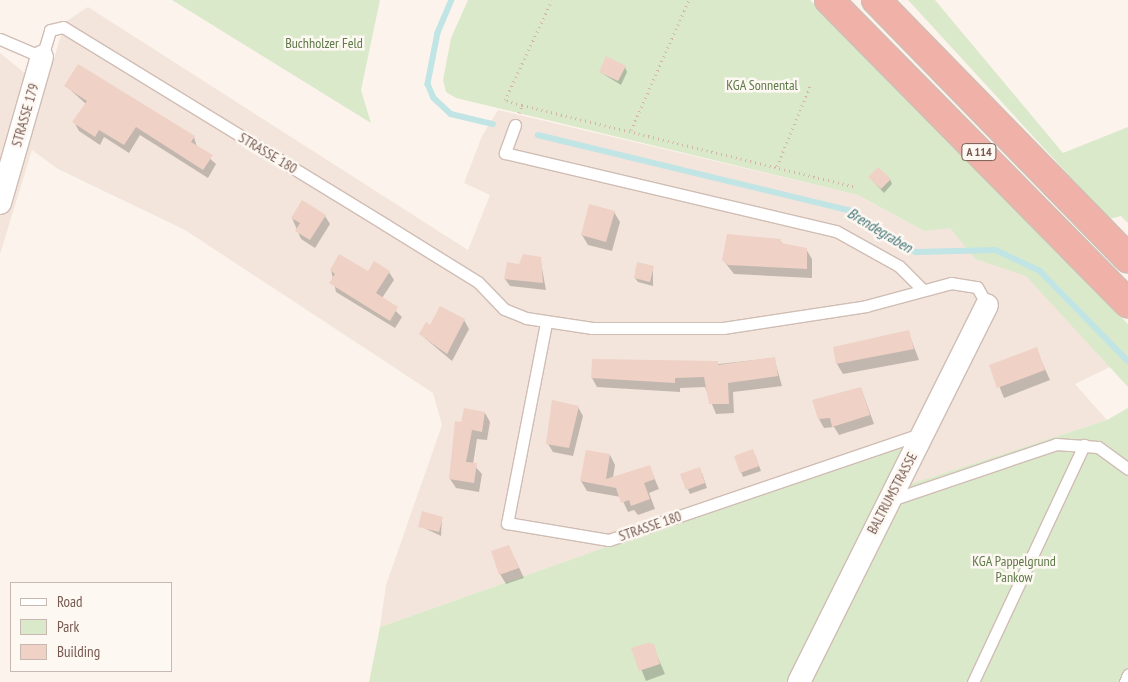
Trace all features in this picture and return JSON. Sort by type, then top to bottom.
[{"type":"highway","name":"A 114","points":[[829,0],[1128,303]]},
{"type":"highway","name":"A 114","points":[[877,0],[1128,258]]},
{"type":"street","name":"STRASSE 179","points":[[0,203],[42,57]]},
{"type":"street","name":"BALTRUMSTRASSE","points":[[799,682],[885,502],[924,432],[987,305]]},
{"type":"lane","name":"STRASSE 180","points":[[42,57],[50,30],[63,27],[478,282],[504,309],[546,322],[662,330],[723,328],[866,306],[922,289],[966,282],[977,287],[987,305]]},
{"type":"lane","points":[[0,38],[42,57]]},
{"type":"lane","points":[[515,125],[505,153],[836,231],[898,266],[922,289]]},
{"type":"lane","name":"STRASSE 180","points":[[546,322],[507,523],[609,540],[924,432]]},
{"type":"lane","points":[[885,502],[1056,444],[1084,445],[1111,453],[1128,469]]},
{"type":"lane","points":[[973,682],[1084,445]]},
{"type":"lane","points":[[1125,682],[1128,675]]},
{"type":"path","points":[[552,0],[505,100],[856,187]]},
{"type":"path","points":[[631,130],[690,0]]},
{"type":"path","points":[[777,166],[811,84]]},
{"type":"path","points":[[515,125],[522,105]]},
{"type":"shaded area","points":[[88,7],[468,250],[490,195],[464,183],[482,136],[498,110],[858,195],[924,231],[950,227],[975,259],[1026,275],[1112,366],[1075,384],[1107,420],[901,487],[901,443],[380,627],[386,585],[442,425],[433,393],[185,230],[58,169],[32,150],[0,254],[0,53],[26,74],[47,82],[65,22]]},
{"type":"green space","name":"Buchholzer Feld","points":[[172,0],[380,0],[361,90],[371,123]]},
{"type":"green space","name":"KGA Sonnental","points":[[468,0],[810,0],[1128,324],[1128,387],[1026,276],[975,259],[950,228],[924,231],[858,195],[456,98],[446,92],[443,80],[451,38]]},
{"type":"green space","points":[[908,0],[935,0],[1063,153],[1128,127],[1128,223],[1121,216],[1109,219]]},
{"type":"green space","name":"KGA Pappelgrund Pankow","points":[[1128,408],[1128,682],[808,682],[901,487],[1107,420]]},
{"type":"green space","points":[[911,439],[792,682],[369,682],[380,627]]},
{"type":"building","points":[[606,56],[626,66],[618,81],[599,72]]},
{"type":"building","points":[[78,64],[195,136],[191,142],[213,155],[203,170],[136,127],[124,145],[99,130],[95,137],[72,122],[87,101],[64,86]]},
{"type":"building","points":[[878,167],[891,179],[881,189],[868,177]]},
{"type":"building","points":[[302,200],[326,215],[310,240],[295,231],[300,223],[291,218]]},
{"type":"building","points":[[589,204],[615,211],[606,242],[581,235]]},
{"type":"building","points":[[727,234],[781,239],[781,243],[807,248],[807,269],[728,265],[722,260]]},
{"type":"building","points":[[339,254],[368,271],[374,261],[390,271],[376,293],[398,307],[390,321],[329,283],[335,274],[330,270]]},
{"type":"building","points":[[523,254],[541,257],[543,283],[504,279],[507,262],[519,264]]},
{"type":"building","points":[[637,262],[654,266],[650,282],[634,278]]},
{"type":"building","points":[[440,306],[465,319],[447,354],[419,334],[426,322],[430,325]]},
{"type":"building","points":[[909,330],[914,349],[836,364],[833,347]]},
{"type":"building","points":[[1037,347],[1045,370],[997,388],[989,365]]},
{"type":"building","points":[[775,357],[778,376],[728,383],[729,404],[709,404],[704,377],[675,378],[675,383],[591,378],[592,359],[718,361],[718,365]]},
{"type":"building","points":[[861,387],[870,415],[832,427],[830,418],[818,419],[812,400]]},
{"type":"building","points":[[552,400],[579,406],[569,448],[546,444]]},
{"type":"building","points":[[464,408],[485,412],[482,432],[472,430],[466,462],[477,463],[474,483],[449,479],[455,421],[461,422]]},
{"type":"building","points":[[753,449],[759,466],[740,473],[734,456]]},
{"type":"building","points":[[586,450],[610,454],[606,479],[650,465],[655,479],[644,483],[650,499],[631,506],[629,500],[621,503],[616,488],[580,481]]},
{"type":"building","points":[[700,467],[705,483],[686,490],[680,474]]},
{"type":"building","points":[[422,511],[443,517],[439,532],[418,527]]},
{"type":"building","points":[[509,545],[519,568],[499,575],[491,551]]},
{"type":"building","points":[[648,643],[654,644],[660,664],[639,671],[631,648]]},
{"type":"waterway","name":"Brendegraben","points":[[452,0],[438,33],[428,84],[434,98],[451,114],[493,124]]},
{"type":"waterway","name":"Brendegraben","points":[[538,135],[849,210],[916,252],[996,250],[1040,271],[1128,361]]}]
